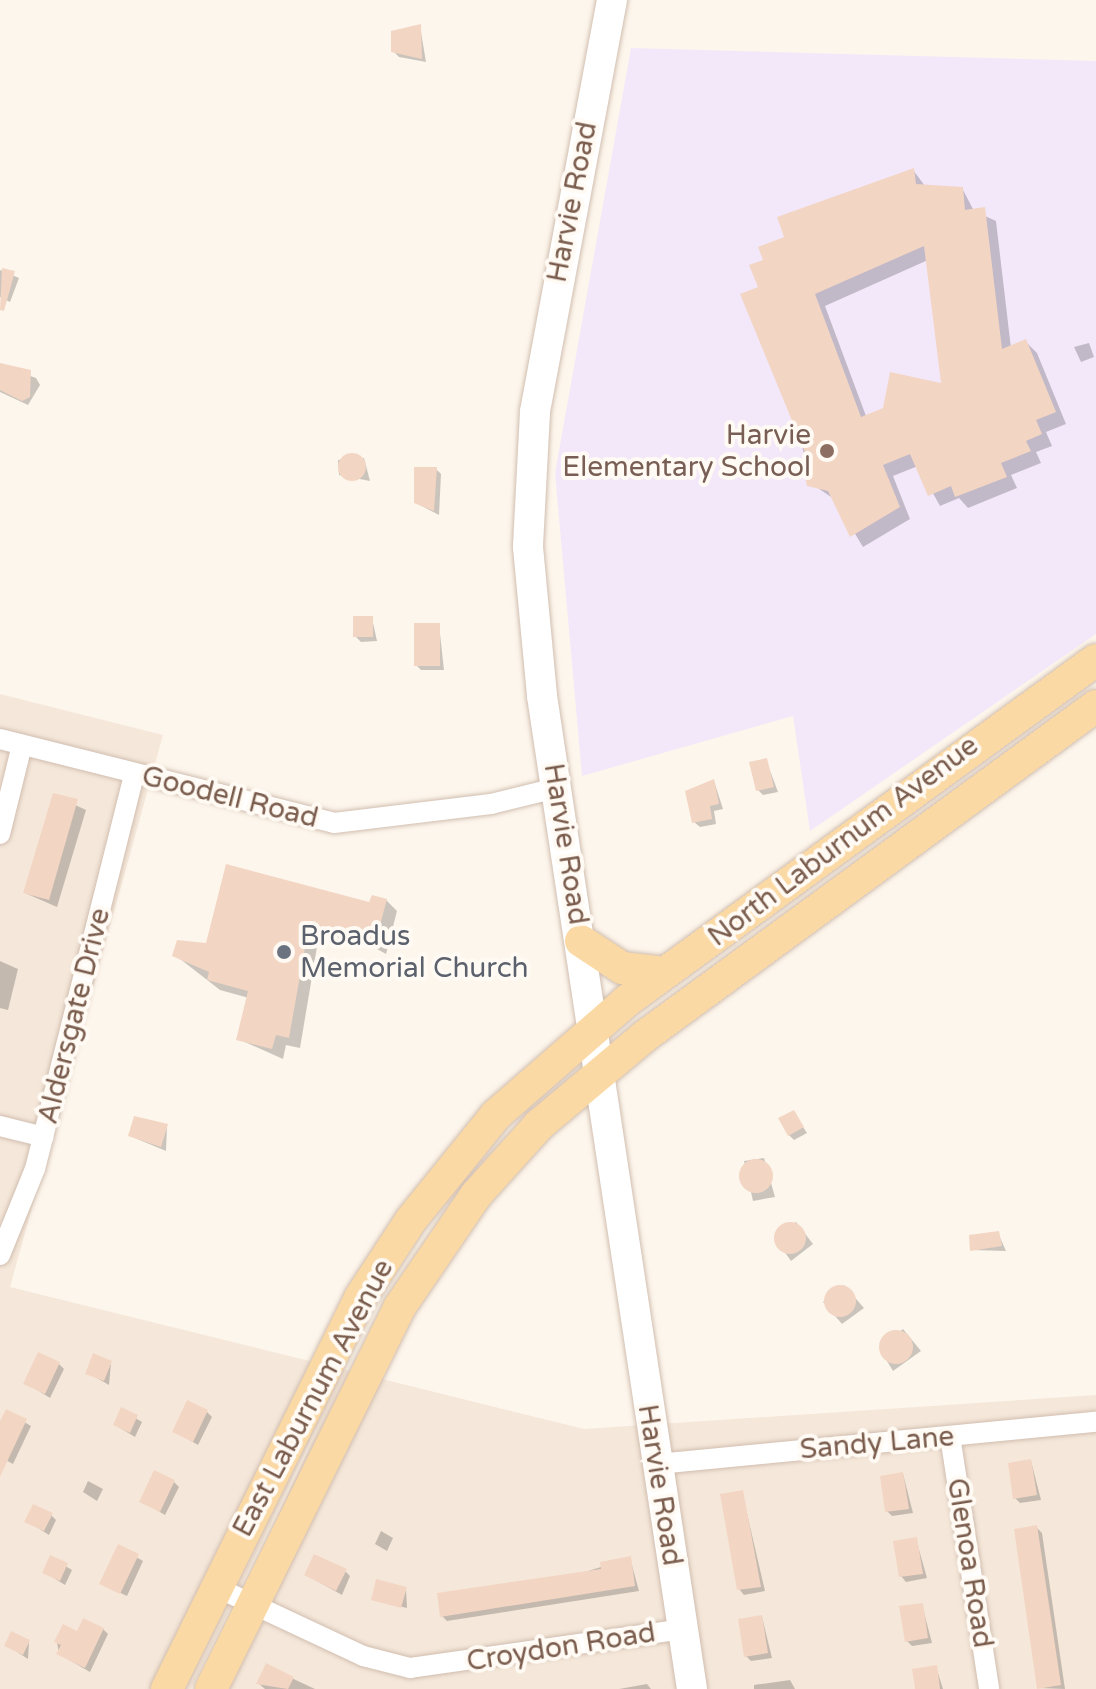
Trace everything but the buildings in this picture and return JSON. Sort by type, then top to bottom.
[{"type":"main road","name":"North Laburnum Avenue","points":[[594,1028],[1096,660]]},
{"type":"main road","name":"North Laburnum Avenue","points":[[602,1073],[1096,706]]},
{"type":"main road","points":[[581,941],[622,968],[665,973]]},
{"type":"main road","name":"East Laburnum Avenue","points":[[167,1689],[310,1391],[387,1254],[496,1115],[594,1028]]},
{"type":"main road","name":"East Laburnum Avenue","points":[[211,1689],[358,1385],[444,1240],[539,1125],[602,1073]]},
{"type":"street","name":"Harvie Road","points":[[612,0],[535,412],[528,547],[556,788],[602,1073],[692,1689]]},
{"type":"street","name":"Goodell Road","points":[[0,739],[334,823],[491,804],[556,788]]},
{"type":"street","points":[[0,834],[22,745]]},
{"type":"street","name":"Aldersgate Drive","points":[[0,1255],[44,1137],[134,774]]},
{"type":"street","points":[[0,1126],[44,1137]]},
{"type":"street","name":"Sandy Lane","points":[[657,1464],[1096,1422]]},
{"type":"street","name":"Glenoa Road","points":[[950,1436],[989,1689]]},
{"type":"street","name":"Croydon Road","points":[[216,1587],[363,1656],[410,1668],[683,1629]]},
{"type":"shaded area","name":"Harvie Elementary School","points":[[631,48],[1096,61],[1096,634],[810,831],[793,716],[582,776],[555,473]]},
{"type":"shaded area","points":[[0,694],[163,735],[10,1287],[584,1429],[1096,1395],[1096,1689],[200,1689],[324,1414],[191,1689],[0,1689]]},
{"type":"place","name":"Harvie Elementary School","points":[[827,451]]},
{"type":"place","name":"Broadus Memorial Church","points":[[284,952]]}]
